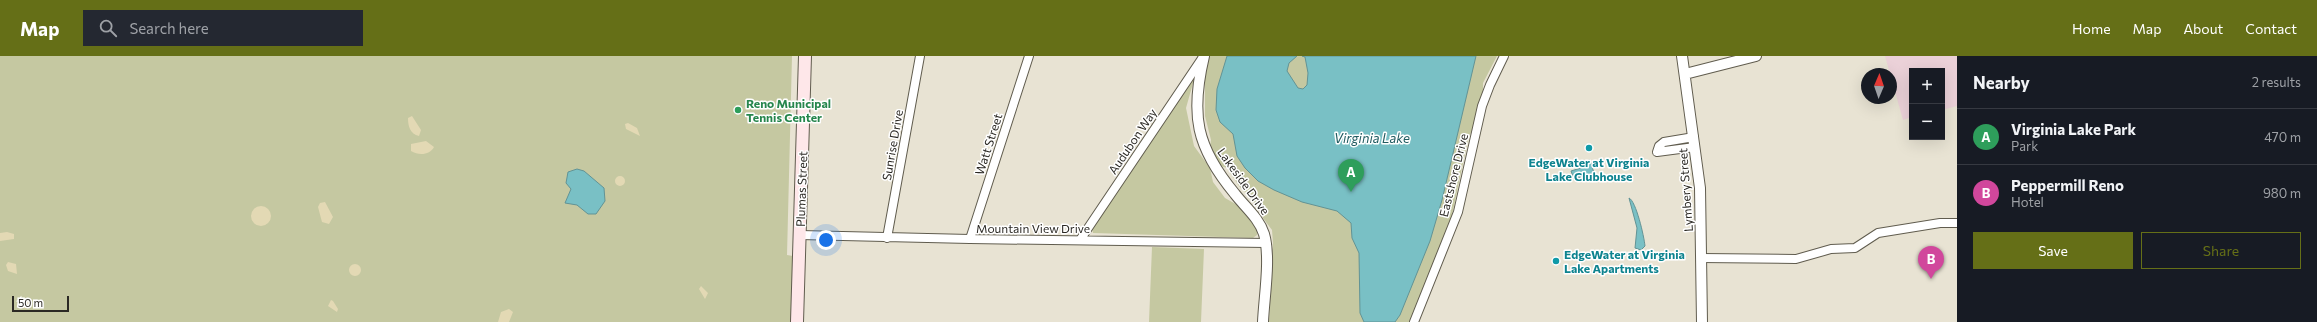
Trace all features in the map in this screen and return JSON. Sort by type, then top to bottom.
[{"type":"main road","name":"Plumas Street","points":[[797,322],[806,56]]},
{"type":"street","name":"Sunrise Drive","points":[[888,238],[920,56]]},
{"type":"street","name":"Watt Street","points":[[970,239],[1029,56]]},
{"type":"street","name":"Audubon Way","points":[[1080,240],[1204,56]]},
{"type":"street","name":"Lakeside Drive","points":[[1204,56],[1196,100],[1196,118],[1202,140],[1221,176],[1257,220],[1266,243],[1263,322]]},
{"type":"street","name":"Eastshore Drive","points":[[1414,322],[1458,212],[1482,106],[1504,56]]},
{"type":"street","name":"Lymbery Street","points":[[1682,56],[1702,211],[1702,322]]},
{"type":"street","points":[[1685,74],[1756,56]]},
{"type":"street","points":[[1701,258],[1796,259],[1831,249],[1855,248],[1878,233],[1940,223],[1957,223]]},
{"type":"street","name":"Mountain View Drive","points":[[800,235],[888,238],[1266,243]]},
{"type":"shaded area","points":[[1885,56],[1957,56],[1957,106],[1945,109],[1945,68],[1909,68],[1909,118],[1903,120],[1897,99],[1897,68],[1888,68]]},
{"type":"green space","points":[[0,56],[792,56],[787,255],[793,256],[791,322],[0,322]]},
{"type":"green space","name":"Virginia Lake","points":[[1209,56],[1497,56],[1483,83],[1483,92],[1472,132],[1469,135],[1452,215],[1410,322],[1269,322],[1273,243],[1272,230],[1263,218],[1261,210],[1239,186],[1227,168],[1221,166],[1210,147],[1211,140],[1205,116],[1205,77]]},
{"type":"green space","points":[[1195,76],[1186,108],[1194,146],[1210,168],[1213,182],[1225,198],[1239,206],[1253,222],[1257,228],[1257,235],[1253,238],[1093,233],[1092,229]]},
{"type":"green space","points":[[1152,247],[1204,249],[1201,322],[1149,322]]},
{"type":"sand","points":[[412,116],[421,130],[419,136],[413,133],[409,127],[408,118]]},
{"type":"sand","points":[[628,123],[637,128],[640,136],[626,129],[625,124]]},
{"type":"sand","points":[[426,141],[434,147],[430,152],[421,154],[411,151],[411,144]]},
{"type":"sand","points":[[620,176],[625,181],[620,186],[615,181]]},
{"type":"sand","points":[[325,202],[333,217],[329,224],[322,222],[318,207],[320,203]]},
{"type":"sand","points":[[261,206],[268,209],[271,216],[268,223],[261,226],[254,223],[251,216],[254,209]]},
{"type":"sand","points":[[7,232],[14,234],[14,239],[0,241],[0,233]]},
{"type":"sand","points":[[8,262],[16,264],[17,274],[8,271],[6,265]]},
{"type":"sand","points":[[355,264],[359,266],[361,270],[359,274],[355,276],[351,274],[349,270],[351,266]]},
{"type":"sand","points":[[701,286],[708,293],[705,299],[699,289]]},
{"type":"sand","points":[[25,299],[30,304],[25,309],[20,304]]},
{"type":"sand","points":[[331,300],[338,309],[337,312],[328,306]]},
{"type":"sand","points":[[509,309],[513,312],[509,322],[498,322],[501,312]]},
{"type":"water","name":"Virginia Lake","points":[[1227,56],[1297,56],[1289,63],[1287,71],[1298,88],[1303,89],[1307,85],[1308,73],[1305,57],[1302,56],[1476,56],[1442,200],[1430,241],[1400,315],[1395,322],[1364,322],[1360,313],[1359,253],[1352,238],[1351,223],[1337,211],[1302,202],[1274,190],[1258,181],[1245,168],[1237,156],[1233,134],[1220,122],[1216,110],[1217,89]]},
{"type":"water","points":[[1590,160],[1594,173],[1574,179],[1571,171],[1584,167],[1583,162]]},
{"type":"water","points":[[577,169],[584,171],[604,188],[605,201],[596,214],[588,214],[577,205],[565,203],[571,189],[566,183],[568,172]]},
{"type":"water","points":[[1629,198],[1637,212],[1641,227],[1645,246],[1641,250],[1635,248],[1637,228]]},
{"type":"place","name":"Reno Municipal Tennis Center","points":[[738,110]]},
{"type":"place","name":"EdgeWater at Virginia Lake Clubhouse","points":[[1589,148]]},
{"type":"place","name":"Virginia Lake Park","points":[[1351,192]]},
{"type":"place","name":"EdgeWater at Virginia Lake Apartments","points":[[1556,261]]},
{"type":"place","name":"Peppermill Reno","points":[[1931,279]]}]
